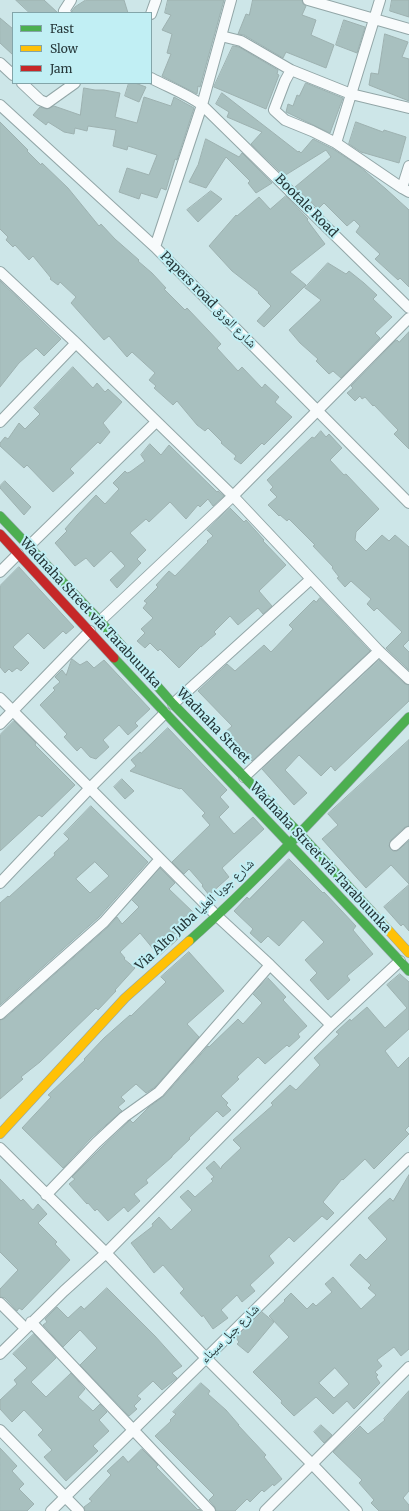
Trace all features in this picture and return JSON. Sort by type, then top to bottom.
[{"type":"main road","name":"Wadnaha Street","points":[[0,516],[100,621],[173,704],[299,833],[408,948]]},
{"type":"main road","name":"Wadnaha Street via Tarabuunka","points":[[0,534],[165,713],[340,896],[409,971]]},
{"type":"main road","name":"Via Alto Juba شارع جوبا العليا","points":[[0,1134],[125,998],[217,916],[299,833],[409,717]]},
{"type":"street","points":[[65,12],[64,11],[72,0]]},
{"type":"street","points":[[152,12],[156,0]]},
{"type":"street","points":[[155,247],[202,105],[231,0]]},
{"type":"street","points":[[308,0],[409,29]]},
{"type":"street","points":[[336,142],[380,0]]},
{"type":"street","points":[[221,36],[241,41],[291,70],[351,94],[409,108]]},
{"type":"street","points":[[0,62],[12,74]]},
{"type":"street","points":[[291,70],[285,81],[274,110],[285,120],[336,142],[406,190],[409,166]]},
{"type":"street","name":"Bootale Road","points":[[152,79],[191,97],[202,105],[409,308]]},
{"type":"street","points":[[23,84],[40,100],[47,103],[75,84]]},
{"type":"street","name":"Papers road شارع الورق","points":[[0,105],[155,247],[409,503]]},
{"type":"street","points":[[0,272],[76,343],[233,496],[379,651],[409,679]]},
{"type":"street","points":[[100,621],[233,496],[409,318]]},
{"type":"street","points":[[0,422],[76,343]]},
{"type":"street","points":[[29,546],[156,422]]},
{"type":"street","points":[[0,572],[18,554]]},
{"type":"street","points":[[173,704],[311,578]]},
{"type":"street","points":[[0,724],[90,631]]},
{"type":"street","points":[[244,777],[379,651]]},
{"type":"street","points":[[0,698],[217,916],[270,965],[331,1025]]},
{"type":"street","points":[[0,883],[90,788],[165,713]]},
{"type":"street","points":[[395,845],[409,832]]},
{"type":"street","points":[[0,1014],[104,922],[160,859]]},
{"type":"street","points":[[0,1354],[28,1325],[106,1253],[331,1025],[400,961]]},
{"type":"street","points":[[46,1195],[118,1122],[159,1092],[270,965]]},
{"type":"street","points":[[0,1148],[106,1253],[206,1358],[357,1511]]},
{"type":"street","name":"شارع جبل سيناء","points":[[51,1511],[409,1158]]},
{"type":"street","points":[[0,1303],[28,1325],[210,1511]]},
{"type":"street","points":[[265,1511],[409,1367]]},
{"type":"street","points":[[0,1430],[79,1511]]},
{"type":"building","points":[[16,0],[44,0],[57,12],[29,12]]},
{"type":"building","points":[[86,0],[124,0],[128,12],[72,12],[75,7]]},
{"type":"building","points":[[168,0],[224,0],[200,87],[198,86],[197,94],[162,76],[171,54],[167,53],[172,34],[162,30],[171,15],[165,13]]},
{"type":"building","points":[[253,0],[302,0],[303,4],[306,6],[302,15],[316,20],[311,35],[334,45],[326,68],[286,52],[283,58],[244,35],[238,34],[246,14],[249,15]]},
{"type":"building","points":[[392,0],[409,0],[409,17],[390,11]]},
{"type":"building","points":[[0,18],[12,28],[12,54],[0,43]]},
{"type":"building","points":[[344,20],[365,27],[357,53],[336,45]]},
{"type":"building","points":[[385,34],[408,42],[402,57],[409,59],[409,101],[369,85],[371,73],[378,74]]},
{"type":"building","points":[[233,46],[239,47],[278,70],[277,74],[279,75],[266,109],[214,87]]},
{"type":"building","points":[[306,83],[343,98],[330,133],[286,112],[288,104],[293,106],[297,95],[299,96]]},
{"type":"building","points":[[129,84],[138,84],[146,87],[139,102],[125,96]]},
{"type":"building","points":[[84,88],[120,93],[115,117],[137,123],[144,97],[171,106],[174,97],[194,108],[177,160],[175,159],[166,190],[161,188],[157,198],[141,193],[139,199],[119,192],[127,168],[149,175],[157,155],[128,146],[127,150],[113,146],[116,130],[88,126],[87,131],[75,128],[74,134],[64,132],[48,122],[46,125],[33,115],[40,107],[47,109],[54,106],[80,115]]},
{"type":"building","points":[[222,93],[298,152],[299,151],[301,153],[313,139],[333,149],[359,166],[409,210],[409,287],[400,278],[398,280],[375,259],[380,254],[356,232],[360,226],[354,220],[347,226],[324,203],[318,209],[295,187],[331,157],[326,150],[284,176],[251,144],[262,132],[227,117],[229,112],[216,104]]},
{"type":"building","points":[[0,122],[41,165],[42,163],[68,188],[99,226],[101,224],[115,239],[139,260],[138,261],[152,273],[166,288],[164,289],[185,310],[187,308],[221,344],[217,348],[238,371],[242,367],[262,388],[265,384],[279,397],[275,402],[292,417],[264,445],[262,443],[241,464],[234,459],[236,456],[221,443],[222,442],[208,428],[205,431],[197,425],[177,401],[173,405],[154,388],[156,386],[149,380],[155,373],[132,352],[127,357],[109,336],[104,340],[71,303],[76,297],[60,282],[58,285],[50,279],[51,278],[33,256],[29,260],[15,245],[13,247],[6,240],[8,237],[0,229]]},
{"type":"building","points":[[356,122],[383,132],[384,130],[406,137],[399,163],[361,152],[349,144]]},
{"type":"building","points":[[206,139],[239,157],[242,153],[272,183],[256,193],[248,183],[250,181],[226,157],[206,188],[189,182],[198,165]]},
{"type":"building","points":[[211,191],[222,199],[198,222],[187,210]]},
{"type":"building","points":[[286,196],[308,219],[307,220],[325,244],[290,272],[306,285],[264,327],[257,321],[271,306],[258,293],[259,292],[232,271],[209,246],[236,215],[237,216],[259,197],[270,209]]},
{"type":"building","points":[[328,263],[346,274],[349,271],[364,283],[377,295],[373,299],[392,317],[375,333],[380,338],[341,378],[333,371],[329,374],[316,361],[318,359],[300,343],[289,330],[321,300],[305,288]]},
{"type":"building","points":[[0,281],[61,339],[44,356],[36,348],[19,363],[0,387]]},
{"type":"building","points":[[409,332],[409,449],[394,434],[398,430],[374,405],[373,406],[365,397],[362,399],[360,396],[355,401],[347,393],[353,388],[351,386],[395,341],[397,340],[399,342]]},
{"type":"building","points":[[73,367],[93,388],[97,383],[105,392],[108,389],[122,402],[103,423],[110,432],[100,444],[98,442],[70,469],[74,473],[53,492],[27,465],[24,468],[0,446],[0,443],[5,437],[8,439],[19,423],[25,429],[40,414],[34,408]]},
{"type":"building","points":[[321,431],[326,437],[329,434],[342,448],[330,460],[344,475],[346,474],[379,509],[356,532],[355,540],[366,551],[382,535],[389,541],[395,535],[409,547],[409,640],[403,646],[409,652],[409,670],[386,648],[402,632],[377,608],[374,611],[367,604],[371,599],[351,581],[345,587],[337,578],[339,577],[332,568],[333,567],[313,546],[315,545],[289,519],[287,521],[280,515],[279,516],[268,505],[277,497],[270,490],[273,487],[267,480],[312,437],[314,438]]},
{"type":"building","points":[[150,444],[161,455],[169,445],[217,492],[218,491],[224,496],[213,506],[208,499],[200,507],[198,505],[186,519],[170,502],[149,522],[146,519],[130,533],[146,550],[137,559],[141,563],[117,588],[110,580],[125,566],[111,551],[94,567],[86,558],[75,566],[55,543],[67,531],[65,529],[96,495],[105,504],[119,489],[113,483],[125,471],[127,473],[130,472],[145,461],[141,455]]},
{"type":"building","points":[[5,481],[31,507],[24,515],[0,488]]},
{"type":"building","points":[[230,508],[244,522],[246,520],[264,540],[263,541],[286,565],[259,591],[272,606],[263,614],[258,608],[238,625],[230,616],[214,632],[216,634],[201,646],[179,668],[160,649],[158,651],[150,643],[145,648],[137,641],[145,633],[141,629],[153,618],[143,608],[147,603],[144,601],[158,587],[156,585],[169,571],[175,576],[208,542],[207,541],[213,536],[207,530]]},
{"type":"building","points":[[19,567],[74,627],[66,634],[63,631],[44,649],[28,633],[13,647],[29,663],[21,671],[17,668],[12,672],[9,669],[5,673],[0,667],[0,586]]},
{"type":"building","points":[[320,598],[370,651],[252,761],[224,733],[232,726],[198,691],[227,664],[235,671],[264,645],[271,652],[293,629],[289,625],[314,600],[316,602]]},
{"type":"building","points":[[72,659],[80,665],[87,661],[94,668],[104,660],[150,709],[135,723],[138,726],[128,735],[119,725],[103,740],[109,747],[96,759],[90,757],[81,747],[77,751],[64,737],[67,734],[40,705],[55,690],[53,688],[60,682],[55,677],[62,670],[66,675]]},
{"type":"building","points":[[379,660],[405,684],[409,685],[409,701],[335,771],[331,766],[321,776],[299,755],[285,770],[307,793],[294,805],[262,769]]},
{"type":"building","points":[[14,721],[36,743],[35,745],[75,785],[42,817],[39,815],[0,851],[0,735]]},
{"type":"building","points":[[168,728],[227,790],[220,797],[229,807],[219,817],[234,834],[253,817],[264,829],[222,868],[229,877],[209,895],[202,886],[203,885],[189,869],[184,874],[172,862],[210,825],[202,816],[205,813],[181,788],[180,789],[130,771],[136,766],[131,760],[140,752],[141,753]]},
{"type":"building","points":[[409,740],[409,826],[405,827],[391,840],[389,846],[393,851],[397,851],[409,841],[409,884],[391,865],[366,888],[322,839],[338,825],[328,814]]},
{"type":"building","points":[[122,779],[134,791],[125,799],[114,787]]},
{"type":"building","points":[[91,806],[148,862],[99,917],[0,1005],[0,903],[8,896],[9,897],[55,855],[54,853],[69,839],[64,834]],"holes":[[[95,862],[109,876],[90,893],[76,879]]]},
{"type":"building","points":[[289,859],[323,893],[324,892],[356,926],[353,930],[373,954],[347,976],[350,980],[328,1000],[310,980],[317,973],[305,960],[324,942],[303,920],[279,946],[268,936],[261,943],[250,933],[253,929],[234,911],[247,897],[249,899]]},
{"type":"building","points":[[160,868],[175,883],[169,889],[195,914],[174,935],[178,939],[159,956],[140,933],[120,952],[125,958],[124,959],[135,968],[115,990],[116,991],[98,1010],[96,1008],[40,1062],[21,1077],[23,1079],[0,1099],[0,1020],[4,1019],[108,927],[117,917],[122,924],[139,907],[132,900]]},
{"type":"building","points":[[409,885],[409,931],[403,924],[401,926],[384,907]]},
{"type":"building","points":[[189,952],[224,991],[187,1024],[199,1037],[155,1087],[146,1093],[136,1084],[121,1097],[125,1101],[118,1107],[122,1111],[91,1138],[63,1168],[22,1128],[51,1097],[48,1095],[85,1060],[84,1059],[104,1038],[130,1015],[131,1016],[166,982],[161,977]]},
{"type":"building","points":[[400,974],[409,982],[409,1029],[385,1051],[398,1068],[409,1057],[409,1126],[405,1130],[409,1134],[374,1169],[365,1159],[343,1180],[342,1179],[323,1202],[334,1213],[327,1220],[322,1216],[294,1242],[289,1237],[269,1256],[274,1263],[250,1285],[255,1291],[242,1302],[237,1295],[221,1310],[228,1318],[213,1329],[203,1315],[202,1317],[180,1293],[184,1289],[163,1265],[154,1273],[131,1243],[153,1226],[152,1224],[159,1217],[171,1230],[192,1210],[180,1197],[188,1190],[195,1197],[213,1181],[211,1179],[214,1177],[206,1168],[214,1161],[221,1169],[222,1166],[241,1148],[233,1140],[273,1105],[271,1103],[290,1085],[296,1090],[320,1065],[314,1058],[339,1034],[336,1032],[350,1019],[351,1021],[367,1007],[385,1028],[407,1008],[387,985]]},
{"type":"building","points":[[268,978],[286,997],[283,1000],[307,1026],[298,1034],[300,1037],[289,1047],[287,1045],[265,1064],[258,1057],[237,1077],[239,1079],[221,1096],[228,1103],[226,1105],[231,1110],[223,1117],[217,1111],[172,1157],[146,1180],[148,1183],[134,1194],[140,1201],[128,1212],[124,1207],[108,1221],[97,1209],[95,1211],[88,1203],[87,1204],[69,1184],[75,1179],[72,1177],[130,1120],[133,1123],[149,1107],[164,1096],[208,1046],[209,1047],[238,1019],[243,1024],[262,1003],[253,994]]},
{"type":"building","points":[[409,1175],[409,1349],[401,1356],[394,1347],[377,1360],[382,1366],[375,1372],[378,1375],[376,1377],[380,1383],[354,1409],[347,1401],[333,1414],[316,1397],[294,1416],[281,1403],[282,1401],[253,1372],[289,1337],[269,1316],[291,1293],[307,1309],[313,1303],[316,1306],[332,1292],[325,1284],[333,1277],[361,1309],[376,1295],[368,1288],[371,1285],[350,1265],[360,1254],[366,1260],[387,1239],[368,1218],[390,1198],[393,1201]],"holes":[[[335,1368],[349,1384],[334,1398],[319,1383]]]},
{"type":"building","points":[[0,1179],[21,1201],[23,1199],[33,1210],[38,1204],[47,1214],[38,1223],[57,1242],[55,1244],[70,1260],[22,1310],[19,1308],[17,1311],[5,1298],[0,1297],[0,1289],[18,1270],[0,1252]]},
{"type":"building","points":[[107,1288],[155,1336],[182,1366],[172,1373],[177,1378],[162,1390],[153,1381],[137,1396],[141,1399],[134,1406],[137,1409],[129,1416],[80,1365],[97,1348],[80,1330],[63,1347],[43,1325],[47,1322],[45,1319],[57,1307],[68,1318],[81,1306],[84,1309]]},
{"type":"building","points":[[262,1312],[274,1322],[248,1353],[237,1344],[239,1342],[236,1338]]},
{"type":"building","points":[[34,1334],[56,1358],[31,1382],[46,1397],[71,1373],[85,1389],[78,1397],[93,1411],[100,1404],[107,1412],[99,1420],[109,1431],[93,1446],[98,1451],[66,1481],[44,1457],[52,1450],[38,1435],[43,1430],[24,1410],[12,1422],[0,1409],[0,1400],[17,1384],[14,1380],[27,1368],[13,1354]]},
{"type":"building","points":[[201,1383],[210,1391],[208,1394],[226,1410],[266,1455],[264,1457],[282,1479],[274,1486],[273,1484],[264,1492],[262,1490],[250,1502],[247,1499],[235,1511],[216,1511],[215,1507],[209,1500],[214,1495],[155,1436],[171,1421],[170,1420],[176,1414],[173,1412]]},
{"type":"building","points":[[409,1391],[409,1491],[403,1498],[409,1505],[409,1511],[379,1511],[371,1503],[374,1500],[359,1483],[362,1480],[333,1452],[360,1426],[368,1434],[385,1420],[384,1419]]},
{"type":"building","points":[[321,1425],[332,1435],[324,1443],[314,1432]]},
{"type":"building","points":[[0,1448],[17,1466],[12,1471],[24,1484],[19,1489],[34,1504],[27,1511],[0,1511]]},
{"type":"building","points":[[142,1449],[158,1465],[156,1467],[198,1510],[199,1509],[201,1511],[85,1511],[84,1507],[92,1501],[89,1499],[111,1475],[107,1471],[123,1456],[128,1462]]},
{"type":"traffic: fast","points":[[0,516],[100,621],[173,704],[299,833],[371,911]]},
{"type":"traffic: fast","points":[[114,658],[409,971]]},
{"type":"traffic: fast","points":[[189,941],[274,860],[409,717]]},
{"type":"traffic: slow","points":[[371,911],[409,953]]},
{"type":"traffic: slow","points":[[0,1134],[125,998],[189,941]]},
{"type":"traffic: jam","points":[[0,534],[114,658]]}]
